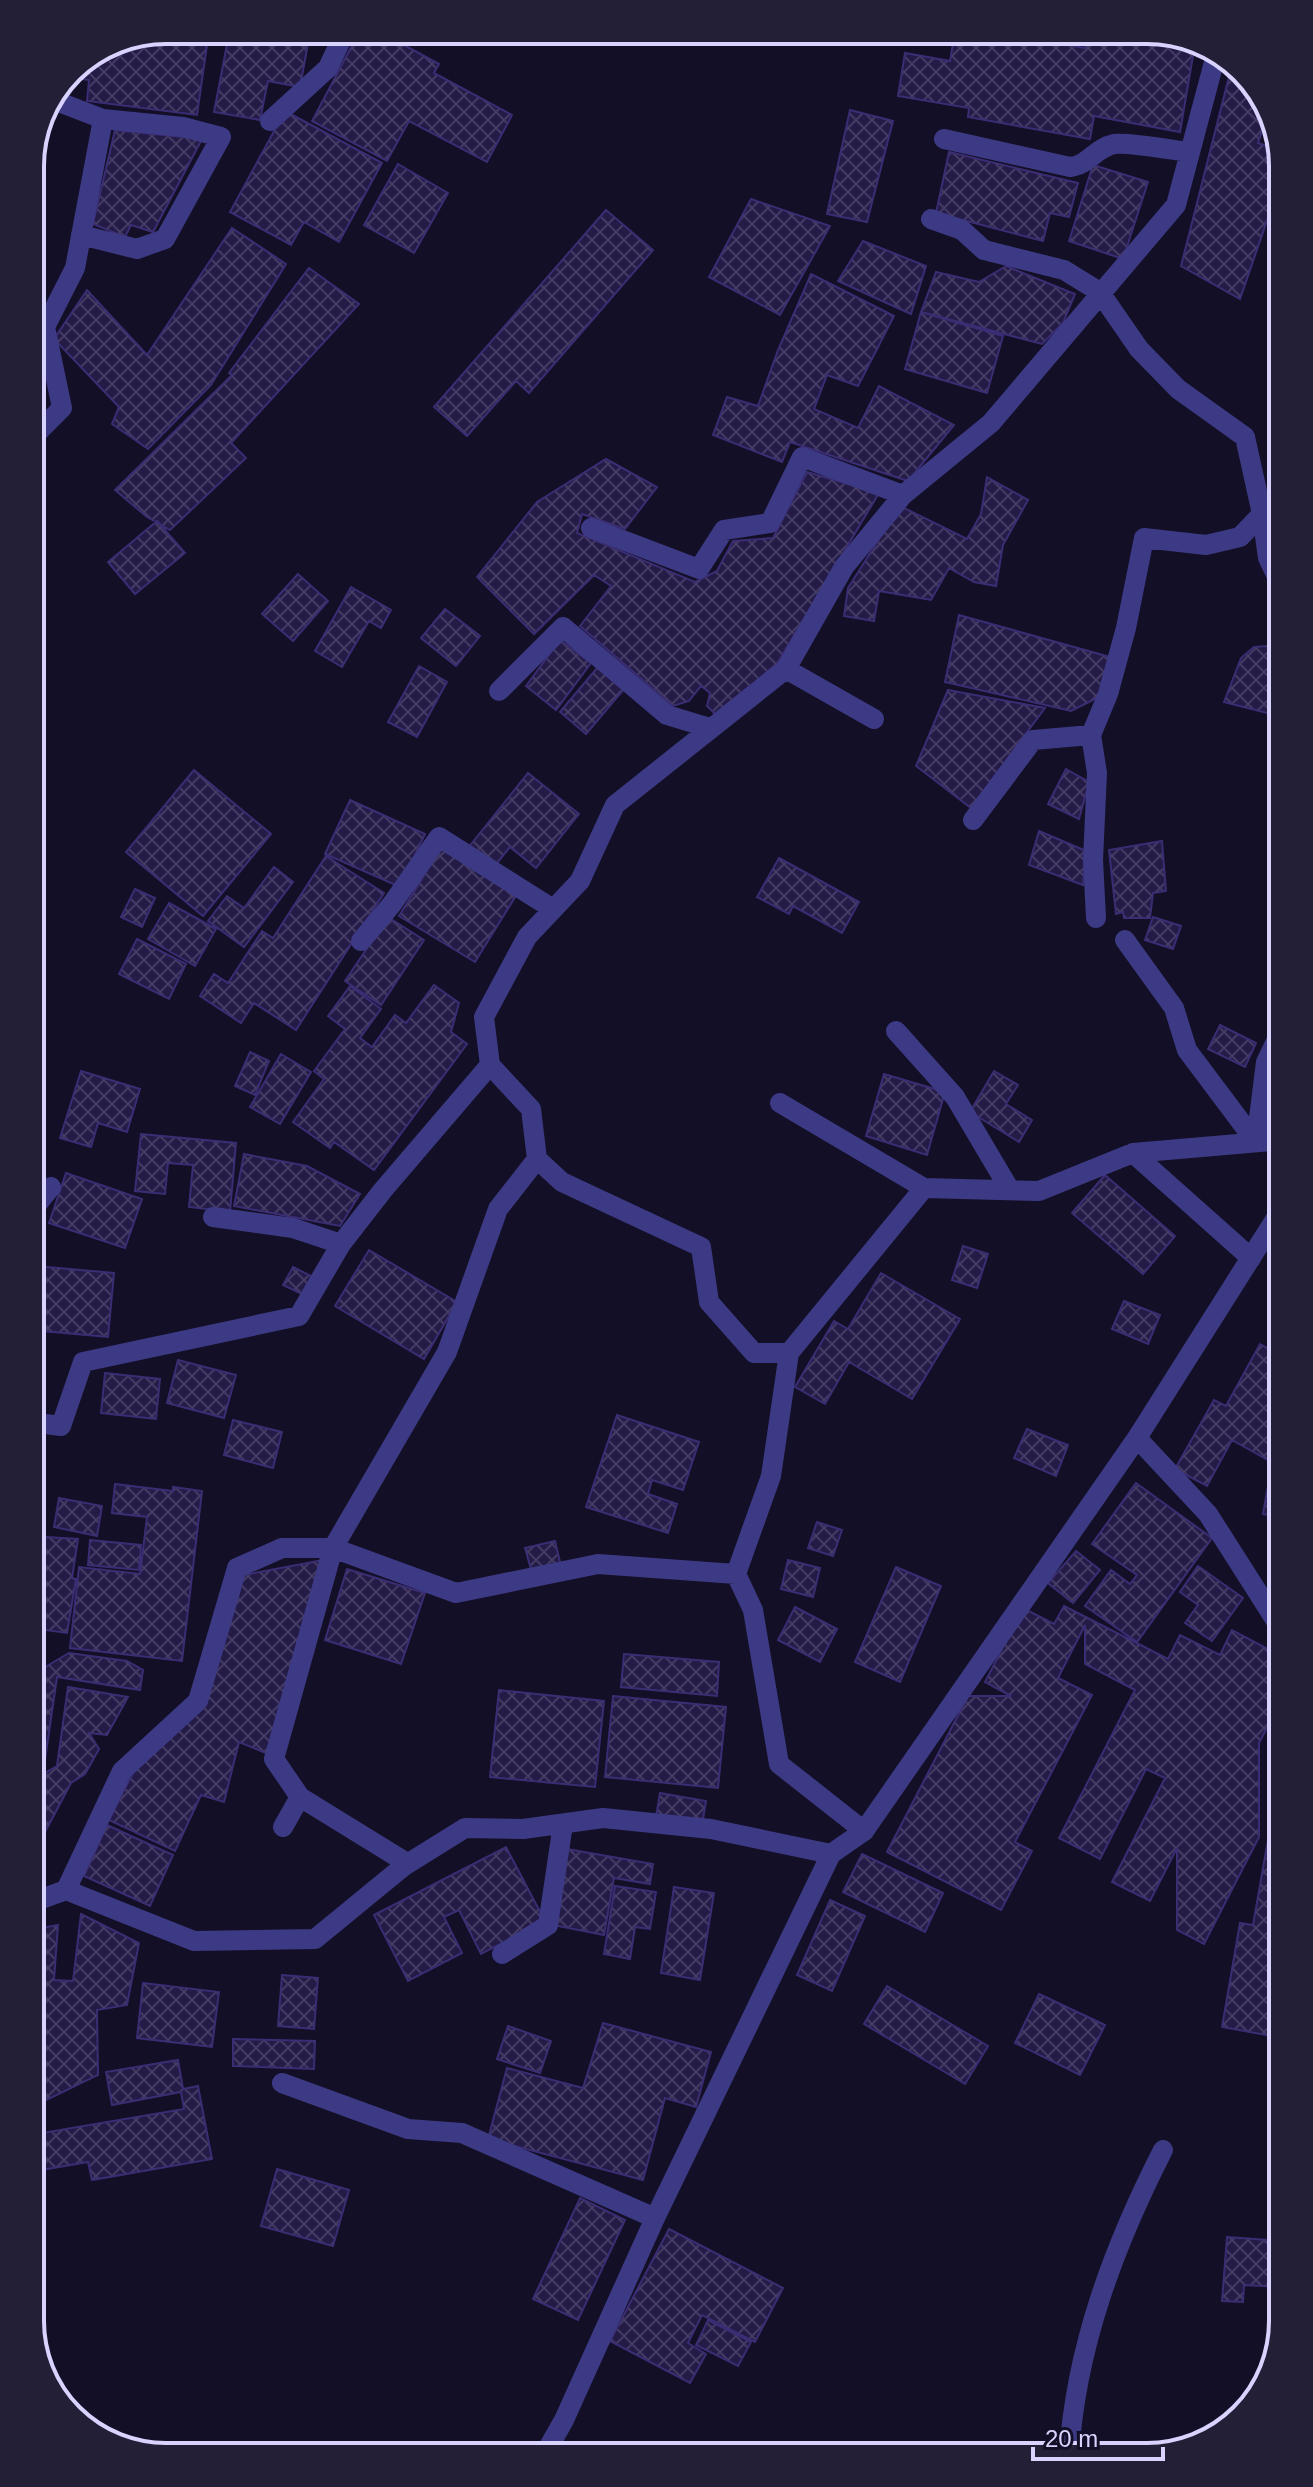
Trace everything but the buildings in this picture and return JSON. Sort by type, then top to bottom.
[{"type":"street","points":[[270,121],[328,68],[339,44]]},
{"type":"street","points":[[789,1353],[754,1353],[709,1302],[701,1247],[562,1182],[537,1159],[531,1109],[490,1065],[484,1017],[527,937],[580,881],[615,805],[786,669],[844,567],[903,495],[991,423],[1176,205],[1213,64]]},
{"type":"street","points":[[62,103],[103,119],[183,127],[221,137],[165,239],[137,249],[81,235]]},
{"type":"street","points":[[44,426],[62,408],[45,327],[75,268],[103,119]]},
{"type":"street","points":[[944,139],[1070,167],[1082,166],[1102,149],[1115,144],[1190,152]]},
{"type":"street","points":[[931,219],[962,230],[984,250],[1064,270],[1101,293],[1139,349],[1178,389],[1245,437],[1269,560]]},
{"type":"street","points":[[591,528],[699,569],[724,530],[770,523],[802,457],[903,495]]},
{"type":"street","points":[[1096,918],[1093,860],[1097,773],[1091,735],[1108,694],[1119,654],[1144,538],[1206,545],[1240,537],[1262,514]]},
{"type":"street","points":[[499,691],[563,627],[667,715],[710,728]]},
{"type":"street","points":[[786,669],[874,719]]},
{"type":"street","points":[[973,820],[1033,740],[1091,735]]},
{"type":"street","points":[[361,941],[392,904],[439,837],[553,909]]},
{"type":"street","points":[[1125,940],[1174,1008],[1187,1050],[1256,1142]]},
{"type":"street","points":[[896,1031],[955,1097],[1010,1190]]},
{"type":"street","points":[[1256,1142],[1269,1056]]},
{"type":"street","points":[[44,1424],[61,1426],[83,1362],[299,1316],[341,1244],[490,1065]]},
{"type":"street","points":[[780,1103],[924,1188],[1039,1191],[1133,1153],[1269,1141]]},
{"type":"street","points":[[1133,1153],[1251,1258]]},
{"type":"street","points":[[407,1863],[300,1797],[274,1759],[333,1548],[447,1352],[498,1209],[537,1159]]},
{"type":"street","points":[[44,1196],[51,1187]]},
{"type":"street","points":[[864,1831],[779,1764],[753,1610],[736,1574],[771,1476],[789,1353],[924,1188]]},
{"type":"street","points":[[213,1217],[293,1228],[341,1244]]},
{"type":"street","points":[[551,2443],[655,2218],[831,1854],[864,1831],[1137,1438],[1269,1229]]},
{"type":"street","points":[[1137,1438],[1208,1514],[1269,1610]]},
{"type":"street","points":[[66,1890],[122,1771],[198,1701],[237,1568],[282,1548],[333,1548],[456,1593],[598,1564],[736,1574]]},
{"type":"street","points":[[283,1827],[300,1797]]},
{"type":"street","points":[[44,1898],[66,1890],[194,1941],[315,1939],[407,1863],[465,1828],[523,1829],[603,1818],[711,1829],[831,1854]]},
{"type":"street","points":[[502,1954],[548,1925],[563,1824]]},
{"type":"street","points":[[282,2083],[408,2129],[462,2133],[655,2218]]},
{"type":"street","points":[[1070,2443],[1071,2418],[1097,2301],[1138,2199],[1163,2150]]}]
